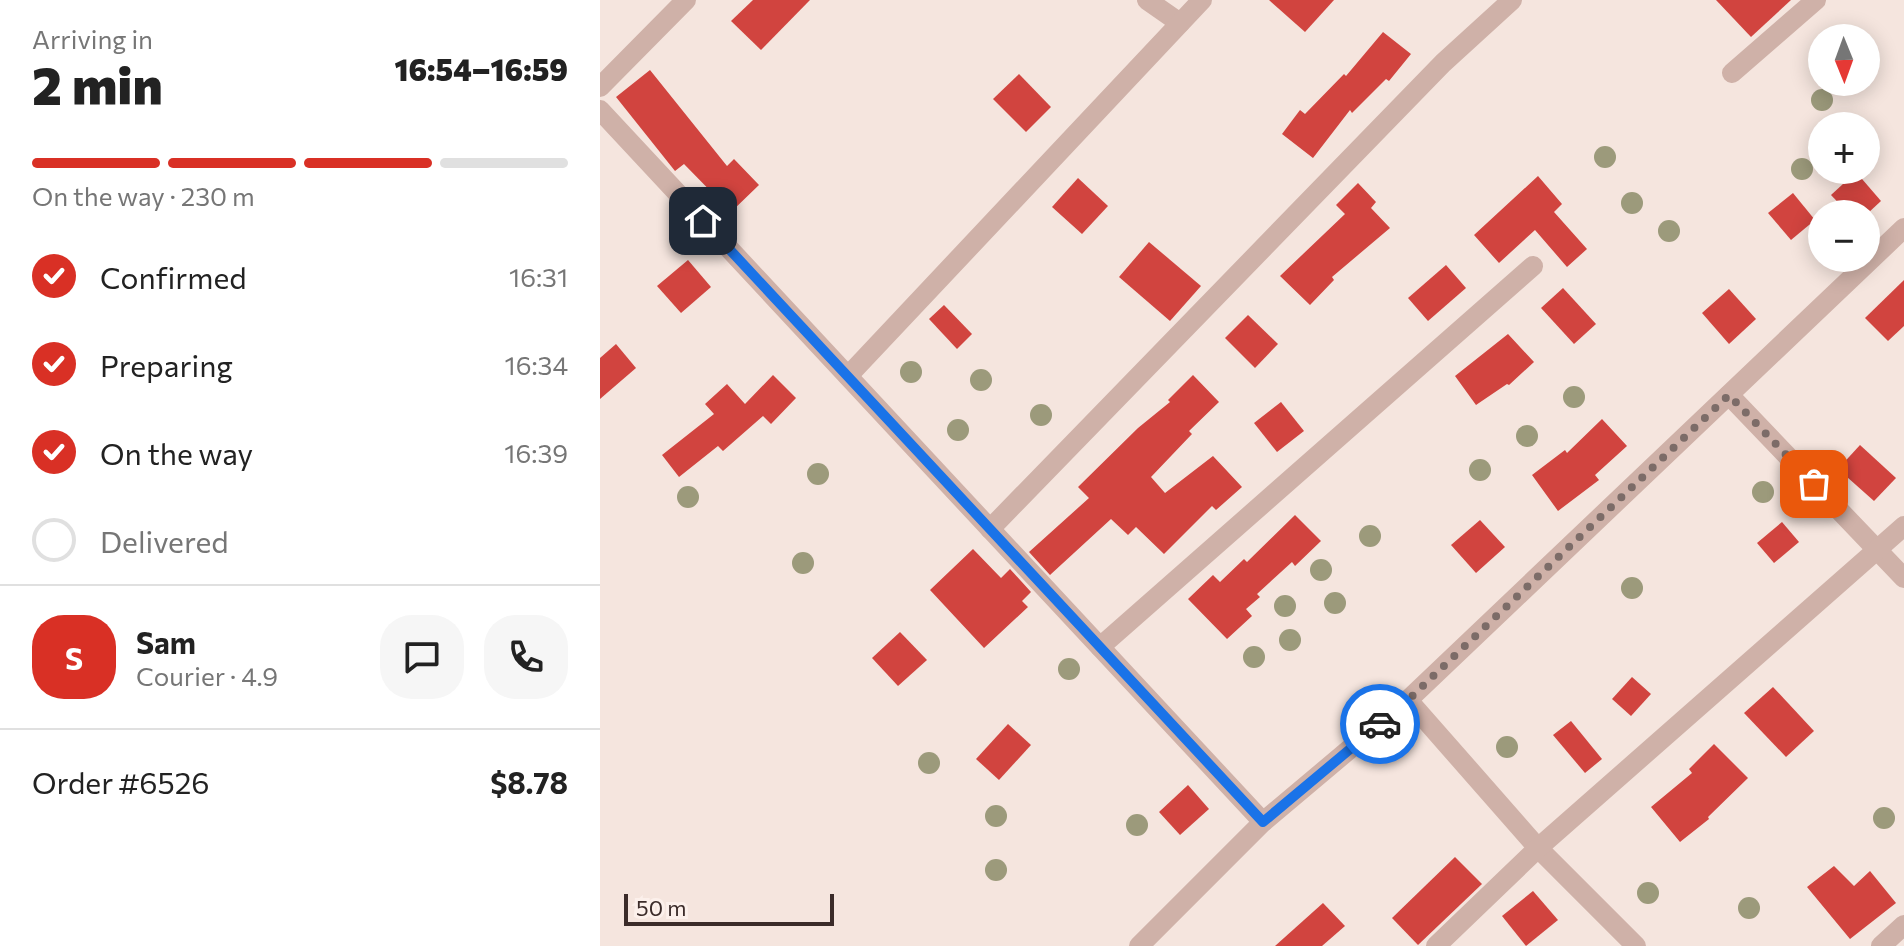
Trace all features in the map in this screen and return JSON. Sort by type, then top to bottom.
[{"type":"street","points":[[600,87],[686,0]]},
{"type":"street","points":[[1147,0],[1180,23]]},
{"type":"street","points":[[848,376],[1202,0]]},
{"type":"street","points":[[990,529],[1443,63],[1512,0]]},
{"type":"street","points":[[1732,73],[1816,0]]},
{"type":"street","points":[[600,110],[1263,822]]},
{"type":"street","points":[[1139,946],[1263,822],[1408,700],[1904,228]]},
{"type":"street","points":[[1100,647],[1533,266]]},
{"type":"street","points":[[1729,395],[1904,578]]},
{"type":"street","points":[[1436,946],[1538,848],[1904,526]]},
{"type":"street","points":[[1408,700],[1538,848],[1636,946]]},
{"type":"street","points":[[1881,946],[1904,925]]},
{"type":"building","points":[[753,0],[810,0],[761,50],[731,21]]},
{"type":"building","points":[[1269,0],[1334,0],[1305,32]]},
{"type":"building","points":[[1716,0],[1791,0],[1751,37]]},
{"type":"building","points":[[1383,32],[1411,54],[1389,81],[1386,79],[1352,113],[1350,110],[1313,158],[1282,134],[1300,110],[1305,114],[1344,74],[1346,76]]},
{"type":"building","points":[[650,70],[727,166],[734,159],[759,185],[731,212],[684,164],[675,171],[616,97]]},
{"type":"building","points":[[1019,74],[1051,107],[1026,132],[993,99]]},
{"type":"building","points":[[1538,176],[1562,204],[1554,212],[1587,249],[1567,267],[1535,230],[1499,263],[1474,235]]},
{"type":"building","points":[[1078,178],[1108,206],[1082,234],[1052,207]]},
{"type":"building","points":[[1358,183],[1376,202],[1371,208],[1390,228],[1332,277],[1334,280],[1310,305],[1280,276],[1345,214],[1336,205]]},
{"type":"building","points":[[1843,184],[1866,184],[1881,201],[1836,200],[1831,195]]},
{"type":"building","points":[[1793,193],[1808,211],[1808,226],[1791,240],[1768,213]]},
{"type":"building","points":[[1149,242],[1201,286],[1170,321],[1119,277]]},
{"type":"building","points":[[688,260],[711,287],[681,313],[657,286]]},
{"type":"building","points":[[1446,265],[1466,288],[1428,321],[1408,298]]},
{"type":"building","points":[[1904,280],[1904,326],[1888,341],[1865,318]]},
{"type":"building","points":[[1563,288],[1596,324],[1574,344],[1541,308]]},
{"type":"building","points":[[1729,289],[1756,319],[1729,344],[1702,313]]},
{"type":"building","points":[[944,305],[972,334],[957,349],[929,319]]},
{"type":"building","points":[[1248,315],[1278,344],[1255,368],[1225,338]]},
{"type":"building","points":[[1508,334],[1534,362],[1509,385],[1476,405],[1455,376]]},
{"type":"building","points":[[616,344],[636,368],[600,399],[600,358]]},
{"type":"building","points":[[773,375],[796,398],[771,424],[763,416],[723,451],[718,446],[679,477],[662,455],[714,414],[705,404],[727,384],[745,404]]},
{"type":"building","points":[[1193,375],[1219,402],[1189,431],[1192,434],[1151,477],[1165,493],[1213,456],[1242,487],[1216,510],[1212,506],[1164,554],[1136,527],[1128,535],[1111,519],[1050,575],[1029,552],[1089,498],[1078,487],[1138,428],[1170,402],[1168,400]]},
{"type":"building","points":[[1281,402],[1304,431],[1277,452],[1254,423]]},
{"type":"building","points":[[1602,419],[1627,446],[1595,475],[1599,480],[1558,511],[1532,475],[1565,450],[1567,453]]},
{"type":"building","points":[[1860,445],[1896,478],[1874,501],[1838,469]]},
{"type":"building","points":[[1295,515],[1321,541],[1295,566],[1292,562],[1257,594],[1260,597],[1246,609],[1252,616],[1227,639],[1188,599],[1213,575],[1220,582],[1244,559],[1247,562]]},
{"type":"building","points":[[1480,520],[1505,547],[1476,573],[1451,545]]},
{"type":"building","points":[[1782,522],[1799,542],[1774,563],[1757,543]]},
{"type":"building","points":[[973,549],[1001,578],[1010,569],[1031,592],[1022,601],[1028,607],[984,648],[930,590]]},
{"type":"building","points":[[900,632],[927,660],[898,686],[872,658]]},
{"type":"building","points":[[1632,677],[1651,694],[1631,716],[1612,699]]},
{"type":"building","points":[[1773,687],[1814,731],[1786,757],[1744,713]]},
{"type":"building","points":[[1571,721],[1602,759],[1585,773],[1553,735]]},
{"type":"building","points":[[1008,724],[1031,745],[999,780],[976,759]]},
{"type":"building","points":[[1714,744],[1748,778],[1709,819],[1680,842],[1651,807],[1692,773],[1689,769]]},
{"type":"building","points":[[1188,785],[1209,809],[1180,835],[1159,812]]},
{"type":"building","points":[[1455,857],[1482,884],[1418,945],[1392,918]]},
{"type":"building","points":[[1834,866],[1854,886],[1870,871],[1896,903],[1850,939],[1807,887]]},
{"type":"building","points":[[1533,891],[1558,920],[1526,946],[1502,916]]},
{"type":"building","points":[[1323,903],[1345,926],[1322,946],[1275,946]]},
{"type":"way so far","points":[[1380,724],[1729,395],[1814,484]]},
{"type":"route","points":[[703,221],[1263,822],[1380,724]]}]
